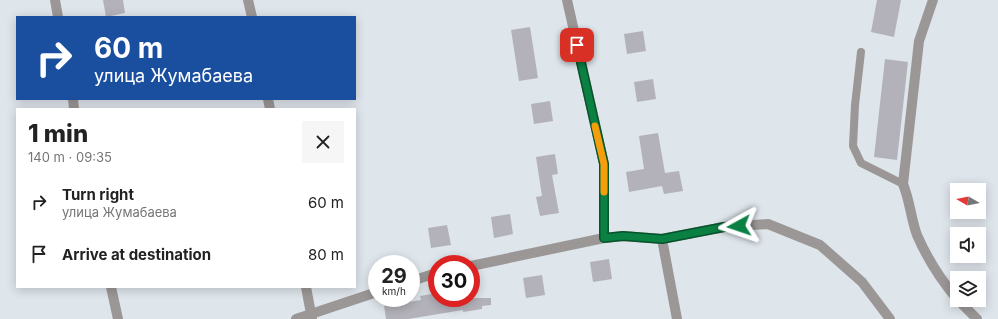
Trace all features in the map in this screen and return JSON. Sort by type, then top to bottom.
[{"type":"street","points":[[54,0],[58,16]]},
{"type":"street","points":[[248,0],[252,16]]},
{"type":"street","points":[[567,0],[604,164],[604,238]]},
{"type":"street","points":[[933,0],[919,41],[910,133],[903,184],[908,195],[917,234],[934,267],[950,290]]},
{"type":"street","points":[[480,264],[604,238],[623,236],[662,239],[724,227],[768,224],[820,245],[862,282],[890,319]]},
{"type":"street","points":[[662,239],[677,319]]},
{"type":"street","points":[[111,288],[118,319]]},
{"type":"street","points":[[306,288],[312,316]]},
{"type":"street","points":[[296,319],[312,316],[368,295]]},
{"type":"street","points":[[964,307],[977,319]]},
{"type":"lane","points":[[861,52],[855,105],[853,146],[861,163],[903,184]]},
{"type":"building","points":[[103,0],[123,0],[125,13],[106,16]]},
{"type":"building","points":[[877,0],[901,0],[894,37],[871,32]]},
{"type":"building","points":[[530,27],[538,78],[519,81],[511,30]]},
{"type":"building","points":[[643,31],[646,51],[627,54],[624,34]]},
{"type":"building","points":[[885,59],[908,62],[897,160],[874,157]]},
{"type":"building","points":[[653,79],[656,99],[637,102],[634,82]]},
{"type":"building","points":[[550,101],[553,121],[534,124],[531,104]]},
{"type":"building","points":[[658,133],[665,173],[679,171],[683,191],[664,194],[662,186],[629,192],[626,172],[644,169],[639,136]]},
{"type":"building","points":[[555,154],[558,174],[552,175],[559,213],[540,216],[536,197],[542,196],[536,157]]},
{"type":"building","points":[[510,214],[513,234],[494,238],[491,217]]},
{"type":"building","points":[[447,225],[451,245],[431,248],[428,228]]},
{"type":"building","points":[[609,259],[612,279],[593,282],[590,262]]},
{"type":"building","points":[[542,275],[545,295],[526,298],[523,278]]},
{"type":"building","points":[[428,295],[428,307],[480,307],[480,298],[491,298],[491,305],[482,306],[482,309],[463,312],[463,310],[408,319],[386,319],[384,307],[420,307],[420,296]]},
{"type":"slow traffic","points":[[595,126],[604,164],[604,192]]},
{"type":"route","points":[[577,45],[604,164],[604,238],[623,236],[662,239],[724,227],[739,226]]}]
